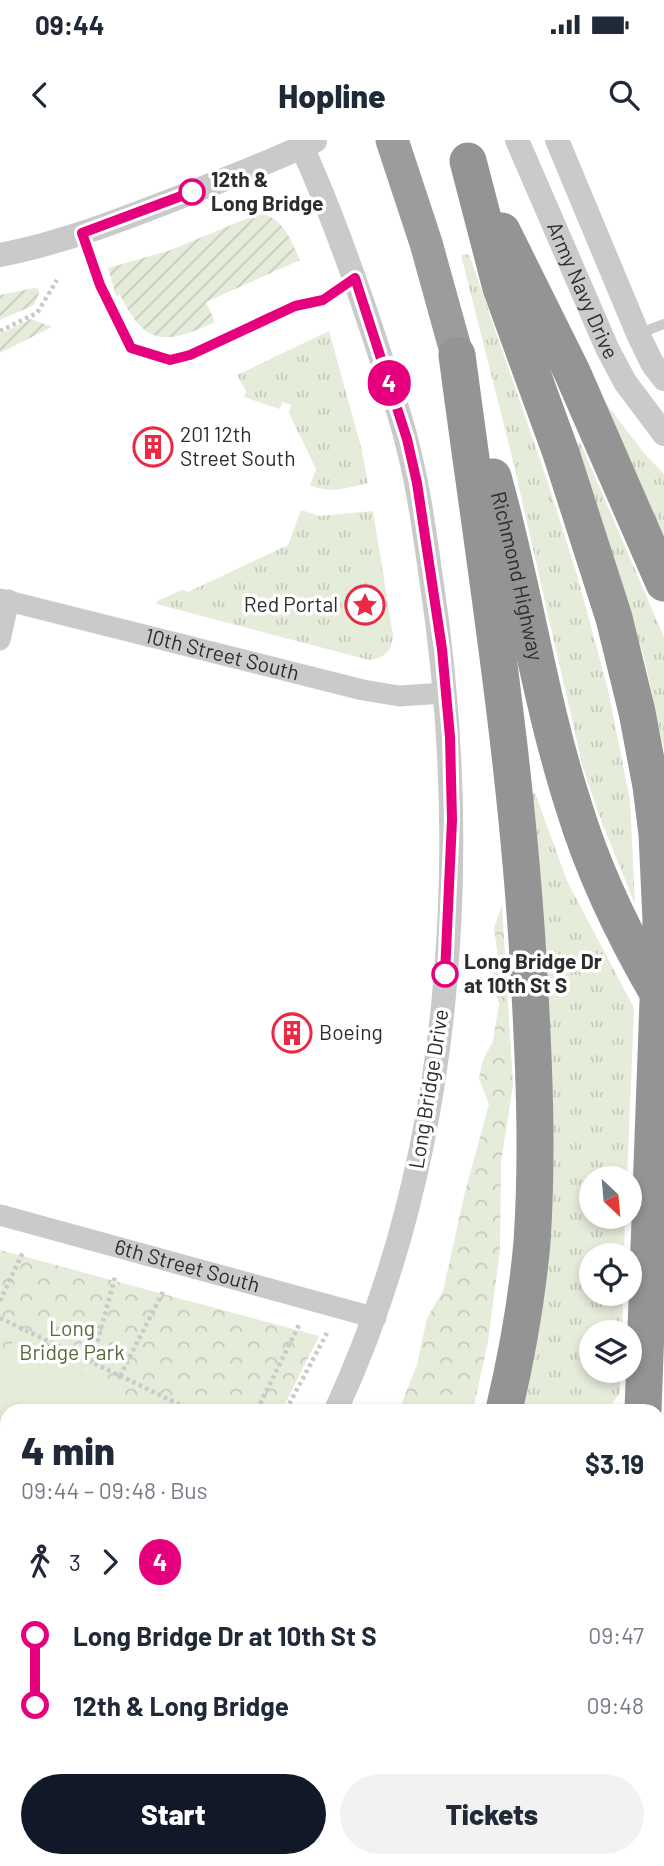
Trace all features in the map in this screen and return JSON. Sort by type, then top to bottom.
[{"type":"highway","name":"Richmond Highway","points":[[392,140],[408,185],[511,545],[552,728],[573,807],[614,912],[664,1003]]},
{"type":"highway","points":[[464,151],[572,372],[664,583]]},
{"type":"highway","points":[[464,151],[501,288],[562,453],[602,576],[626,666],[652,786],[661,920],[643,1404]]},
{"type":"highway","points":[[457,355],[517,803],[526,901],[532,1018],[532,1241],[521,1328],[505,1404]]},
{"type":"street","name":"Army Navy Drive","points":[[517,140],[589,308],[625,382],[664,434]]},
{"type":"street","name":"Army Navy Drive","points":[[557,140],[638,334],[658,371]]},
{"type":"street","points":[[0,255],[82,233],[172,200],[306,142]]},
{"type":"street","name":"Long Bridge Drive","points":[[306,142],[355,278],[407,439],[417,483],[442,649],[450,737],[451,880],[444,997],[426,1119],[410,1202],[376,1318],[339,1404]]},
{"type":"street","points":[[545,204],[578,190]]},
{"type":"street","points":[[625,382],[658,371]]},
{"type":"street","points":[[0,640],[5,599]]},
{"type":"street","name":"10th Street South","points":[[5,599],[363,690],[399,696],[445,693]]},
{"type":"street","name":"6th Street South","points":[[0,1215],[376,1318]]},
{"type":"lane","points":[[82,233],[100,285],[131,348],[170,360],[190,355],[295,306],[323,300],[355,278]]},
{"type":"lane","points":[[638,334],[664,324]]},
{"type":"path","points":[[0,331],[37,313],[57,280]]},
{"type":"path","points":[[0,1301],[23,1252]]},
{"type":"path","points":[[92,1362],[116,1276]]},
{"type":"path","points":[[120,1376],[164,1290]]},
{"type":"path","points":[[0,1318],[178,1404]]},
{"type":"path","points":[[260,1404],[299,1325]]},
{"type":"path","points":[[289,1404],[327,1333]]},
{"type":"green space","points":[[264,214],[283,227],[300,260],[206,302],[215,322],[184,335],[159,337],[139,325],[120,295],[116,296],[108,268],[168,251]]},
{"type":"green space","points":[[469,254],[547,480],[578,578],[608,690],[630,800],[635,904],[583,768],[513,461],[461,255]]},
{"type":"green space","points":[[38,289],[39,293],[34,305],[0,320],[0,295]]},
{"type":"green space","points":[[31,319],[52,327],[0,353],[0,334]]},
{"type":"green space","points":[[329,331],[361,447],[368,483],[332,490],[310,485],[316,469],[289,413],[291,405],[283,402],[279,409],[244,397],[246,391],[237,375]]},
{"type":"green space","points":[[598,393],[644,453],[664,474],[664,542]]},
{"type":"green space","points":[[580,442],[664,637],[664,749],[644,657],[574,445]]},
{"type":"green space","points":[[301,510],[319,516],[373,511],[393,636],[391,646],[383,656],[369,660],[156,604],[157,601],[182,590],[188,592],[288,545]]},
{"type":"green space","points":[[535,793],[567,881],[634,1008],[627,1166],[579,1166],[579,1229],[625,1229],[624,1243],[579,1243],[579,1306],[623,1306],[622,1320],[579,1320],[579,1383],[620,1383],[620,1393],[612,1404],[517,1404],[530,795]]},
{"type":"green space","points":[[502,905],[513,1085],[501,1162],[500,1249],[488,1342],[474,1404],[401,1404],[417,1365],[427,1318],[443,1291],[465,1192],[489,1104],[479,1078],[483,1060],[493,1041],[499,1004],[492,977],[498,958],[494,928]]},
{"type":"green space","name":"Long Bridge Park","points":[[0,1250],[319,1336],[285,1404],[0,1404]]},
{"type":"green space","points":[[13,1341],[144,1404],[0,1404],[0,1367]]},
{"type":"bus line","name":"4","points":[[192,192],[82,233],[100,285],[131,348],[170,360],[190,355],[295,306],[323,300],[355,278],[407,439],[417,483],[442,649],[450,737],[452,820],[445,974]]},
{"type":"place","name":"12th & Long Bridge","points":[[192,192]]},
{"type":"place","name":"201 12th Street South","points":[[153,447]]},
{"type":"place","name":"Red Portal","points":[[365,605]]},
{"type":"place","name":"Long Bridge Dr at 10th St S","points":[[445,974]]},
{"type":"place","name":"Boeing","points":[[292,1033]]}]
